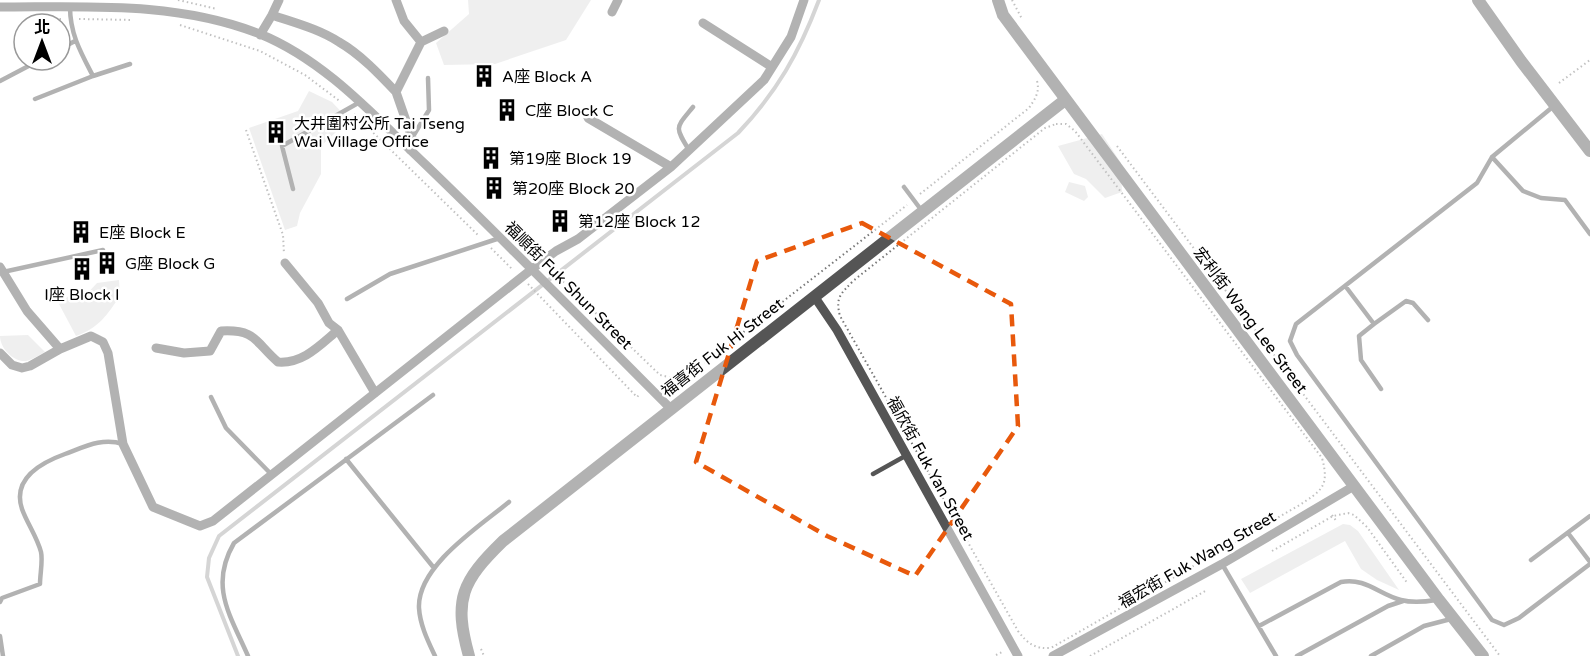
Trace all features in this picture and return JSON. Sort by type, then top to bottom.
[{"type":"street","points":[[260,34],[279,0]]},
{"type":"street","points":[[396,0],[404,21],[421,42]]},
{"type":"street","points":[[612,12],[618,0]]},
{"type":"street","points":[[796,0],[801,11]]},
{"type":"street","points":[[0,353],[12,365],[22,368],[91,336],[103,342],[108,353],[123,444],[153,507],[200,526],[213,521],[375,393],[524,281],[556,251],[578,239],[690,151],[764,80],[791,37],[804,0]]},
{"type":"street","name":"宏利街 Wang Lee Street","points":[[998,0],[1003,15],[1065,100],[1483,656]]},
{"type":"street","points":[[1478,0],[1521,61],[1590,151]]},
{"type":"street","name":"福順街 Fuk Shun Street","points":[[0,7],[70,8],[144,4],[233,25],[260,34],[295,51],[360,102],[501,237],[670,408]]},
{"type":"street","points":[[272,15],[306,26],[339,42],[378,73],[396,92],[412,138],[410,150]]},
{"type":"street","points":[[703,23],[772,67]]},
{"type":"street","points":[[396,92],[421,42],[444,31]]},
{"type":"street","name":"福喜街 Fuk Hi Street","points":[[469,656],[462,630],[462,596],[479,564],[502,541],[1065,100]]},
{"type":"street","points":[[588,118],[671,167]]},
{"type":"street","points":[[285,263],[318,303],[329,323],[338,330],[375,393]]},
{"type":"street","points":[[2,270],[27,311],[60,349]]},
{"type":"street","name":"福欣街 Fuk Yan Street","points":[[814,296],[837,330],[1018,656]]},
{"type":"street","points":[[156,348],[184,353],[210,351],[221,331],[233,330],[248,333],[267,348],[278,362],[285,363],[307,356],[338,330]]},
{"type":"street","name":"福宏街 Fuk Wang Street","points":[[1053,656],[1222,564],[1354,486]]},
{"type":"lane","points":[[72,28],[75,41],[93,76]]},
{"type":"lane","points":[[35,99],[130,64]]},
{"type":"lane","points":[[0,81],[17,72]]},
{"type":"lane","points":[[412,138],[429,110],[428,78]]},
{"type":"lane","points":[[292,189],[282,146],[360,102]]},
{"type":"lane","points":[[1555,105],[1492,157],[1478,183],[1296,324],[1290,341],[1297,355],[1492,620],[1504,625],[1519,618],[1590,563],[1568,533]]},
{"type":"lane","points":[[690,151],[678,133],[679,124],[693,107]]},
{"type":"lane","points":[[1492,157],[1523,190],[1541,198],[1565,200],[1590,234]]},
{"type":"lane","points":[[904,187],[923,211]]},
{"type":"lane","points":[[347,299],[390,274],[501,237]]},
{"type":"lane","points":[[2,270],[103,250]]},
{"type":"lane","points":[[1346,287],[1374,324]]},
{"type":"lane","points":[[1381,388],[1361,360],[1359,336],[1406,301],[1413,303],[1428,320]]},
{"type":"lane","points":[[248,656],[224,603],[222,576],[226,556],[234,543],[433,395]]},
{"type":"lane","points":[[211,397],[226,428],[272,475]]},
{"type":"lane","points":[[0,602],[2,598],[40,584],[41,552],[22,509],[20,499],[20,487],[27,475],[54,458],[96,442],[113,441],[123,444]]},
{"type":"lane","points":[[873,474],[907,455]]},
{"type":"lane","points":[[346,459],[434,568]]},
{"type":"lane","points":[[435,656],[422,624],[419,608],[424,584],[434,568],[452,550],[509,502]]},
{"type":"lane","points":[[1531,560],[1590,516]]},
{"type":"lane","points":[[1222,564],[1276,656]]},
{"type":"lane","points":[[1259,626],[1341,582],[1351,580],[1361,582],[1403,601]]},
{"type":"lane","points":[[1297,656],[1388,606],[1403,601],[1439,600]]},
{"type":"lane","points":[[1371,656],[1424,626],[1453,618]]},
{"type":"lane","points":[[0,636],[3,656]]},
{"type":"path","points":[[1012,0],[1022,20]]},
{"type":"path","points":[[72,19],[142,21]]},
{"type":"path","points":[[171,22],[260,51],[305,75],[349,109],[545,301],[637,398]]},
{"type":"path","points":[[1559,83],[1590,60]]},
{"type":"path","points":[[548,267],[660,375],[677,379],[687,376],[1029,108],[1036,98]]},
{"type":"path","points":[[246,130],[283,235],[285,263]]},
{"type":"path","points":[[1115,143],[1500,656]]},
{"type":"path","points":[[1025,641],[1041,648],[1051,648],[1319,492]]},
{"type":"path","points":[[1272,551],[1333,516],[1348,513],[1354,515],[1367,527],[1408,584]]},
{"type":"path","points":[[1090,656],[1207,590]]},
{"type":"path","points":[[478,642],[484,656]]},
{"type":"highlighted area","points":[[862,223],[1011,304],[1018,426],[915,576],[827,536],[696,462],[757,261]]},
{"type":"shaded area","points":[[468,0],[591,0],[566,40],[495,64],[444,65],[436,43],[469,14]]},
{"type":"shaded area","points":[[309,91],[332,102],[349,120],[321,146],[321,174],[300,213],[297,226],[285,230],[249,128],[298,111]]},
{"type":"shaded area","points":[[1102,134],[1121,163],[1122,192],[1105,198],[1086,179],[1074,174],[1058,146]]},
{"type":"shaded area","points":[[1069,182],[1085,186],[1088,197],[1084,201],[1065,192]]},
{"type":"shaded area","points":[[119,280],[120,296],[111,309],[97,325],[76,336],[59,304],[71,294],[83,298],[97,283]]},
{"type":"shaded area","points":[[28,335],[45,352],[26,361],[12,357],[2,345],[0,336]]},
{"type":"shaded area","points":[[1343,524],[1350,525],[1358,531],[1399,590],[1377,580],[1361,569],[1345,541],[1250,593],[1241,579]]},
{"type":"waterway","points":[[238,656],[207,577],[209,558],[219,536],[738,133],[752,118],[786,71],[819,0]]},
{"type":"place","name":"A座 Block A","points":[[484,76]]},
{"type":"place","name":"C座 Block C","points":[[507,110]]},
{"type":"place","name":"大井圍村公所 Tai Tseng Wai Village Office","points":[[276,132]]},
{"type":"place","name":"第19座 Block 19","points":[[491,158]]},
{"type":"place","name":"第20座 Block 20","points":[[494,188]]},
{"type":"place","name":"第12座 Block 12","points":[[560,221]]},
{"type":"place","name":"E座 Block E","points":[[81,232]]},
{"type":"place","name":"G座 Block G","points":[[107,263]]},
{"type":"place","name":"I座 Block I","points":[[82,269]]}]
